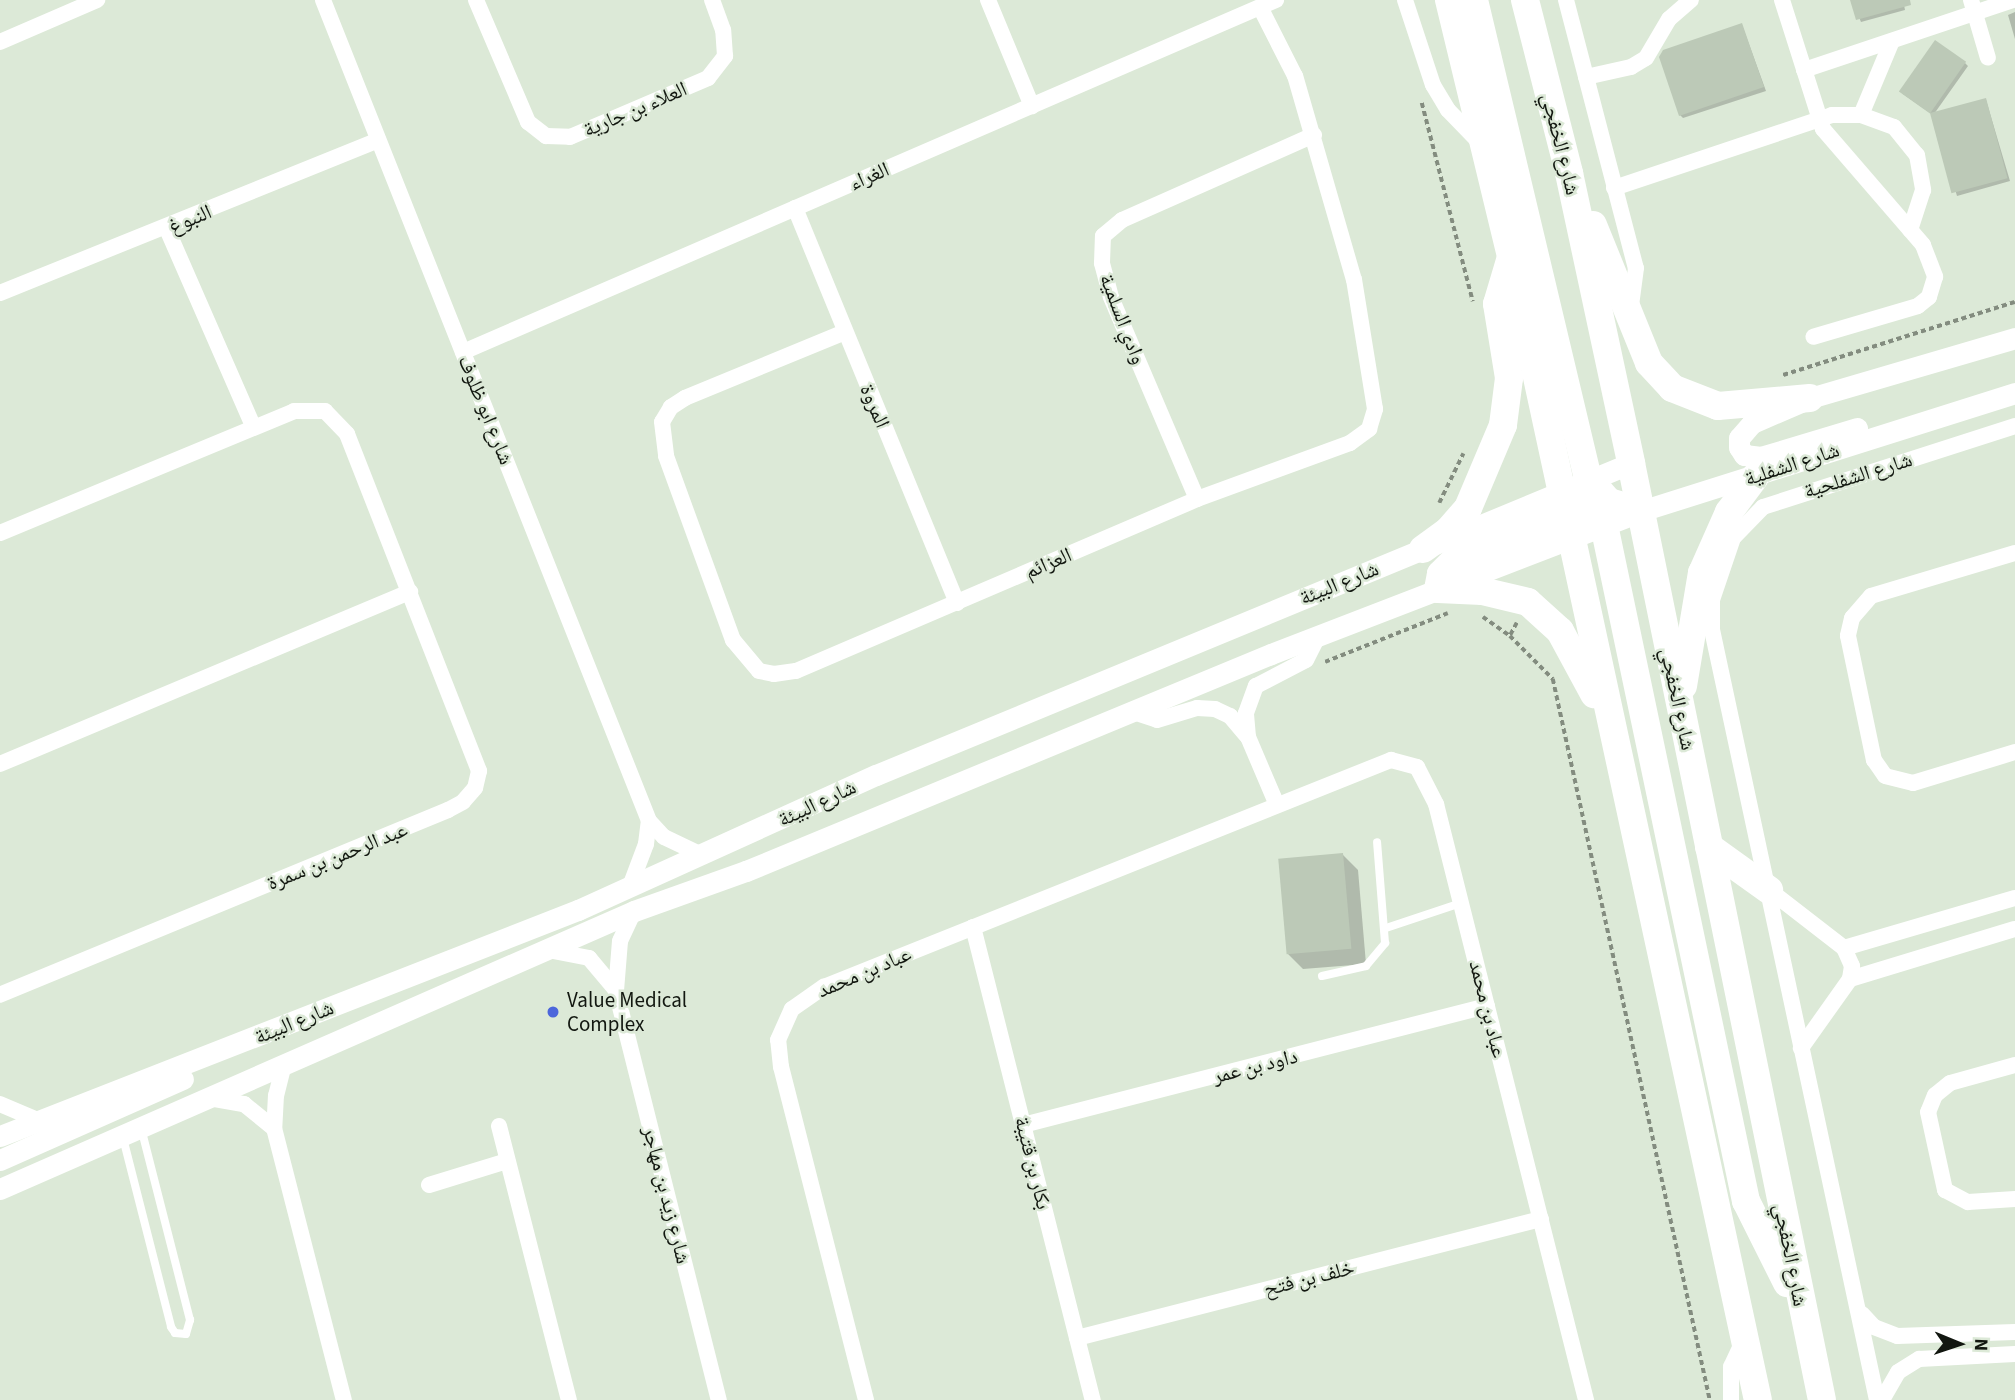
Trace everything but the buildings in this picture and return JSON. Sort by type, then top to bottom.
[{"type":"highway","points":[[1449,0],[1488,150],[1561,489],[1588,510],[1609,721],[1758,1400]]},
{"type":"highway","points":[[1474,0],[1746,1201],[1803,1314]]},
{"type":"highway","name":"شارع الخفجي","points":[[1525,0],[1569,173],[1631,463],[1822,1400]]},
{"type":"highway","points":[[1569,173],[1648,363],[1678,393],[1718,406],[1810,398]]},
{"type":"highway","points":[[1423,549],[1448,531],[1468,508],[1503,425],[1509,378],[1497,304],[1511,257]]},
{"type":"highway","points":[[1588,510],[1631,463]]},
{"type":"highway","points":[[1680,713],[1702,573],[1729,512],[1755,477]]},
{"type":"highway","points":[[1609,721],[1560,631],[1528,602],[1482,591],[1438,589],[1441,574],[1455,560],[1588,510],[1641,511]]},
{"type":"highway","points":[[1709,847],[1769,890]]},
{"type":"street","points":[[0,42],[97,0]]},
{"type":"street","name":"شارع ابو ظلوف","points":[[324,0],[649,821],[673,843],[704,856]]},
{"type":"street","name":"العلاء بن جارية","points":[[476,0],[528,122],[546,136],[570,137],[708,78],[725,56],[723,30],[712,0]]},
{"type":"street","points":[[988,0],[1032,106]]},
{"type":"street","name":"الغراء","points":[[463,352],[1276,0]]},
{"type":"street","points":[[1405,0],[1433,85],[1448,110],[1488,150]]},
{"type":"street","name":"شارع الخفجي","points":[[1566,0],[1636,268],[1629,316]]},
{"type":"street","points":[[1586,78],[1631,67],[1646,58],[1669,19],[1691,0]]},
{"type":"street","points":[[1782,0],[1819,119],[1832,143],[1910,230],[1933,265],[1935,284],[1929,297],[1911,308],[1813,337]]},
{"type":"street","points":[[1804,70],[1892,41],[1973,6],[2013,0]]},
{"type":"street","points":[[1973,6],[1987,58]]},
{"type":"street","name":"العزائم","points":[[845,332],[685,398],[671,407],[662,422],[666,456],[733,639],[759,671],[796,671],[1197,499],[1350,443],[1369,429],[1376,409],[1354,280],[1295,76],[1260,7]]},
{"type":"street","points":[[1861,115],[1892,41]]},
{"type":"street","points":[[1614,188],[1819,119],[1861,115],[1894,127],[1917,155],[1923,190],[1910,230]]},
{"type":"street","name":"وادي السلمية","points":[[1197,499],[1111,296],[1102,263],[1103,236],[1122,220],[1314,135]]},
{"type":"street","name":"النبوغ","points":[[0,293],[167,229],[378,140]]},
{"type":"street","name":"المروة","points":[[794,208],[957,603]]},
{"type":"street","points":[[167,229],[253,426]]},
{"type":"street","points":[[1910,424],[1871,423],[1761,457],[1744,455],[1739,438],[1752,423],[1810,398],[2015,338]]},
{"type":"street","name":"شارع الشفلية","points":[[1641,511],[2015,393]]},
{"type":"street","name":"عبد الرحمن بن سمرة","points":[[0,533],[253,426],[311,408],[337,420],[347,434],[476,755],[475,788],[463,802],[0,995]]},
{"type":"street","name":"شارع الشفلحية","points":[[1769,890],[1712,630],[1712,600],[1725,557],[1746,520],[1763,507],[2015,426]]},
{"type":"street","name":"شارع البيئة","points":[[0,1136],[629,889],[876,775],[1423,549],[1561,489]]},
{"type":"street","points":[[2015,553],[1871,596],[1852,618],[1848,636],[1874,760],[1885,776],[1913,783],[2015,752]]},
{"type":"street","name":"شارع البيئة","points":[[0,1189],[634,911],[746,871],[1130,711],[1438,589]]},
{"type":"street","points":[[0,764],[410,592]]},
{"type":"street","points":[[1248,737],[1246,713],[1256,686],[1306,660],[1318,636]]},
{"type":"street","points":[[1130,711],[1157,720],[1197,708],[1215,709],[1230,716],[1248,737],[1277,805]]},
{"type":"street","name":"عباد بن محمد","points":[[866,1400],[778,1040],[782,1022],[807,997],[973,926],[1375,763],[1405,761],[1417,767],[1436,803],[1586,1400]]},
{"type":"street","points":[[629,889],[646,845],[649,821]]},
{"type":"street","points":[[1769,890],[1844,948],[1852,966],[1850,979],[1801,1048]]},
{"type":"street","points":[[1769,890],[1801,1048],[1863,1314],[1880,1400]]},
{"type":"street","points":[[1844,948],[2015,898]]},
{"type":"street","name":"شارع زيد بن مهاجر","points":[[634,911],[618,949],[616,991],[719,1400]]},
{"type":"street","name":"بكار بن قتيبة","points":[[973,926],[1093,1400]]},
{"type":"street","points":[[1850,979],[2015,929]]},
{"type":"street","name":"شارع زيد بن مهاجر","points":[[547,950],[589,958],[616,991]]},
{"type":"street","name":"داود بن عمر","points":[[1023,1125],[1487,1006]]},
{"type":"street","points":[[0,1160],[188,1077],[221,1051]]},
{"type":"street","points":[[284,1064],[276,1095],[274,1128],[344,1400]]},
{"type":"street","points":[[2015,1065],[1941,1088],[1928,1112],[1945,1190],[1968,1202],[2015,1199]]},
{"type":"street","points":[[206,1098],[244,1104],[274,1128]]},
{"type":"street","points":[[0,1104],[40,1121]]},
{"type":"street","points":[[499,1126],[569,1400]]},
{"type":"street","points":[[429,1185],[508,1161]]},
{"type":"street","name":"خلف بن فتح","points":[[1077,1338],[1541,1219]]},
{"type":"street","points":[[1863,1314],[1874,1327],[1898,1336],[2015,1332]]},
{"type":"street","points":[[1731,1400],[1731,1367],[1744,1339]]},
{"type":"street","points":[[1880,1400],[1898,1372],[1919,1359],[2015,1354]]},
{"type":"lane","points":[[1322,976],[1372,962],[1385,943],[1387,928],[1377,842]]},
{"type":"lane","points":[[1387,928],[1461,903]]},
{"type":"lane","points":[[132,1131],[190,1320],[186,1334],[171,1327],[132,1131]]},
{"type":"path","points":[[1422,101],[1476,315]]},
{"type":"path","points":[[1772,379],[2015,302]]},
{"type":"path","points":[[1436,508],[1466,448]]},
{"type":"path","points":[[1510,636],[1528,602]]},
{"type":"path","points":[[1315,666],[1456,610]]},
{"type":"path","points":[[1476,612],[1510,636],[1553,679],[1710,1400]]},
{"type":"place","name":"Value Medical Complex","points":[[553,1012]]}]
